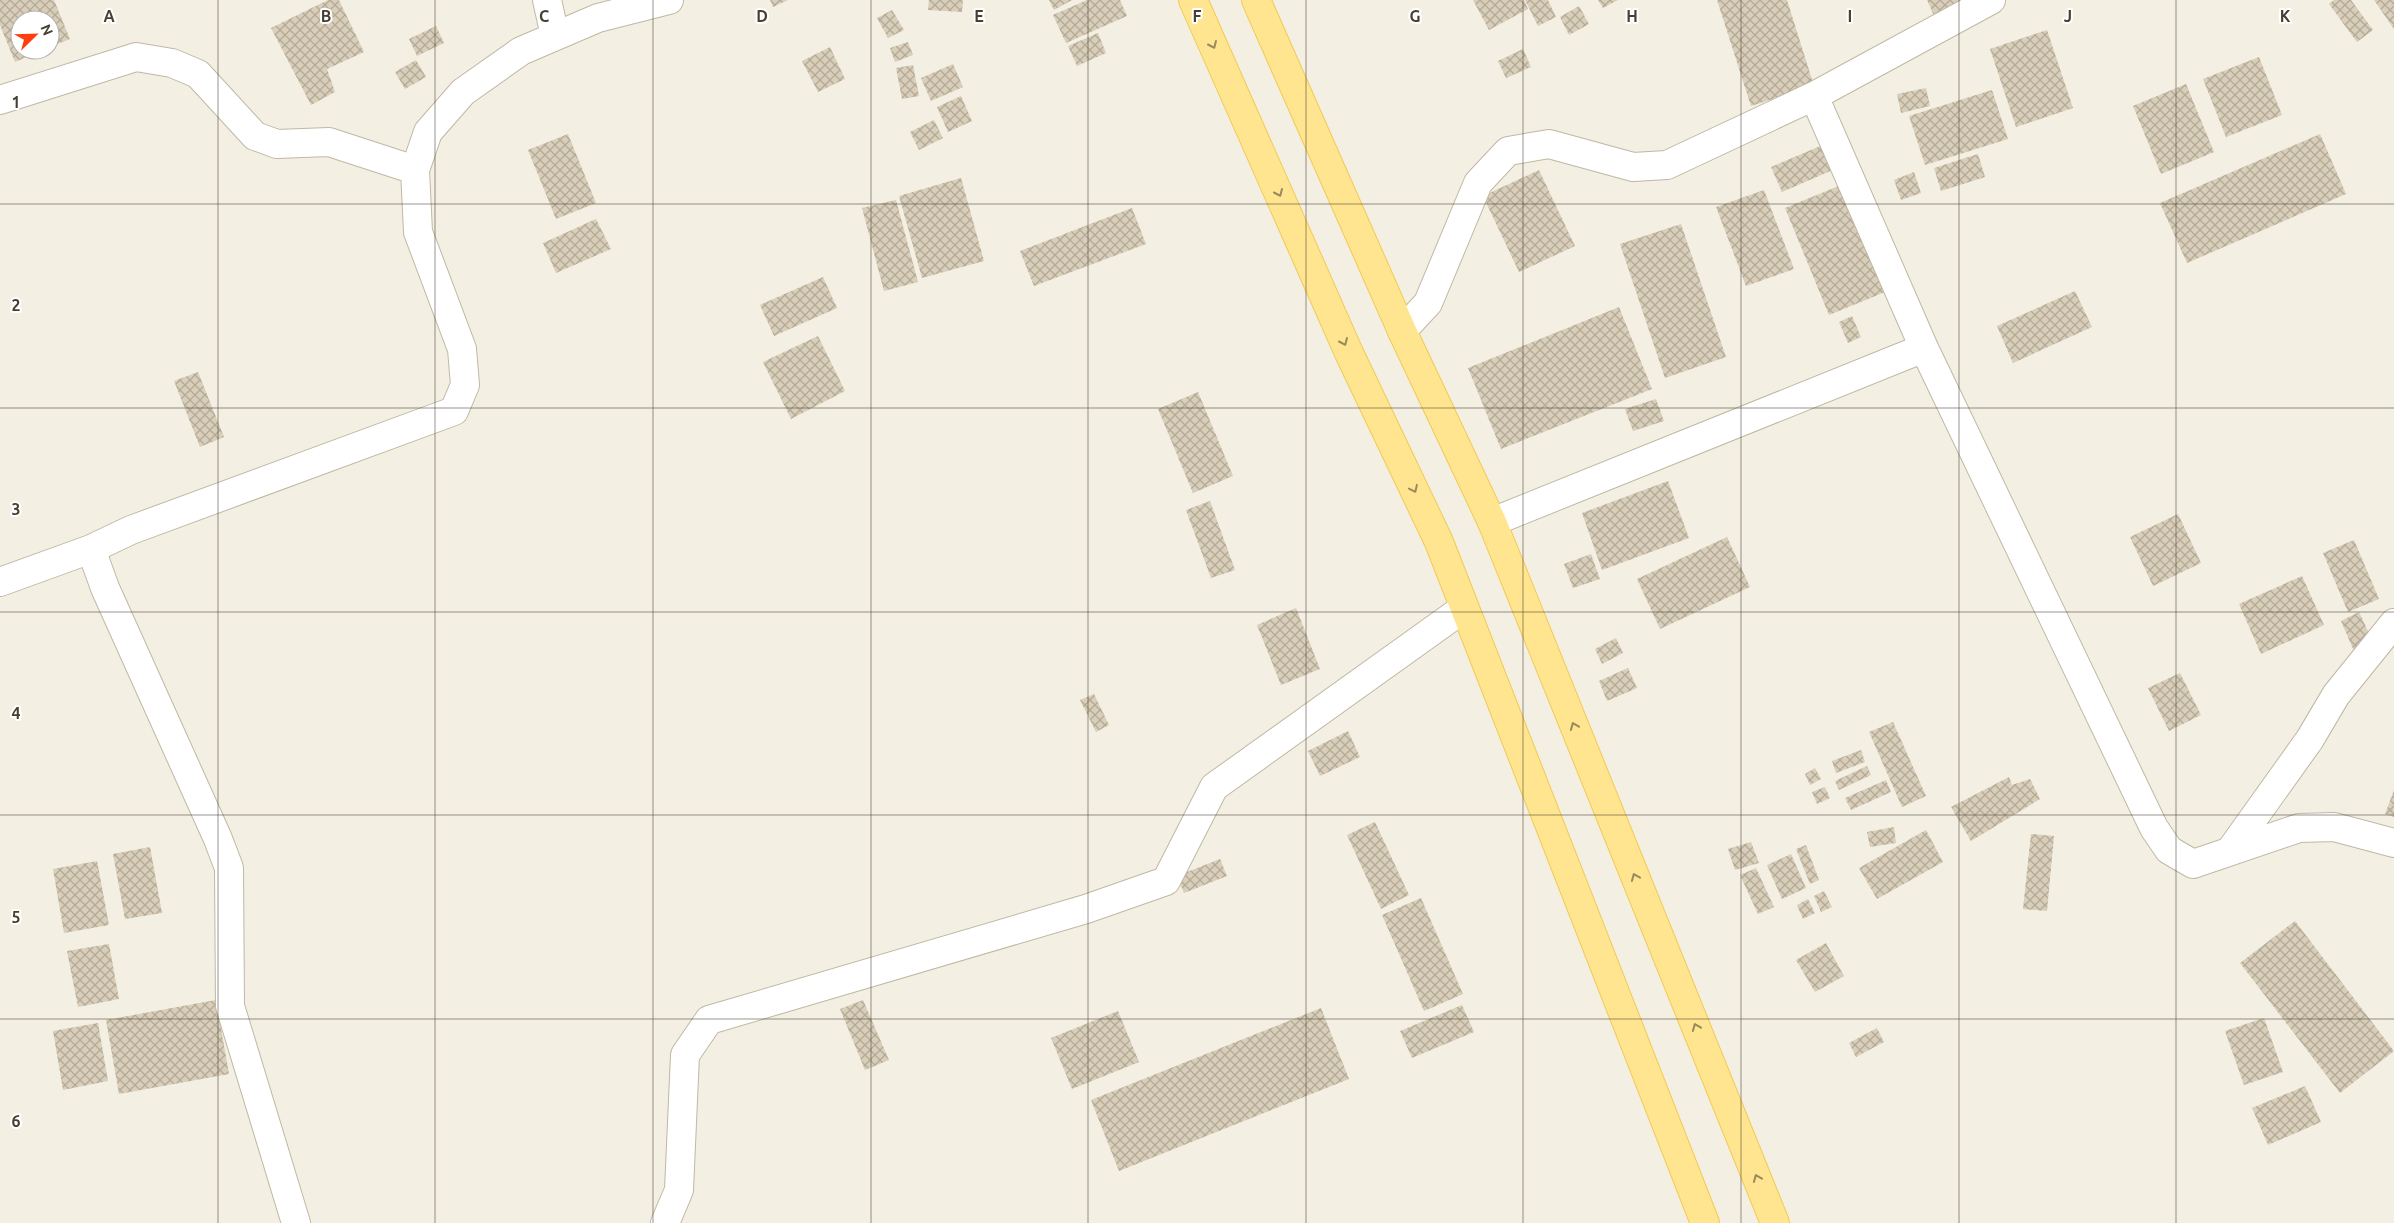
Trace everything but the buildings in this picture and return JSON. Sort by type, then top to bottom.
[{"type":"main road","points":[[1194,0],[1349,353],[1439,542],[1705,1223]]},
{"type":"main road","points":[[1256,0],[1402,331],[1492,522],[1775,1223]]},
{"type":"street","points":[[547,0],[555,36]]},
{"type":"street","points":[[0,582],[91,549],[131,530],[454,410],[465,385],[462,348],[418,232],[415,170],[428,132],[463,92],[521,51],[598,18],[669,0]]},
{"type":"street","points":[[1402,331],[1428,303],[1478,183],[1508,151],[1549,144],[1633,167],[1667,165],[1814,96],[1991,0]]},
{"type":"street","points":[[0,100],[136,57],[172,63],[198,74],[255,136],[277,144],[329,142],[415,170]]},
{"type":"street","points":[[1814,96],[1924,348],[2154,828],[2169,850],[2192,864],[2299,828],[2317,827],[2334,827],[2394,843]]},
{"type":"street","points":[[1492,522],[1924,348]]},
{"type":"street","points":[[91,549],[105,588],[218,839],[229,868],[230,1006],[296,1223]]},
{"type":"street","points":[[665,1223],[679,1190],[685,1055],[709,1020],[1086,909],[1166,881],[1214,788],[1464,608]]},
{"type":"street","points":[[2230,851],[2310,739],[2336,695],[2394,623]]}]
